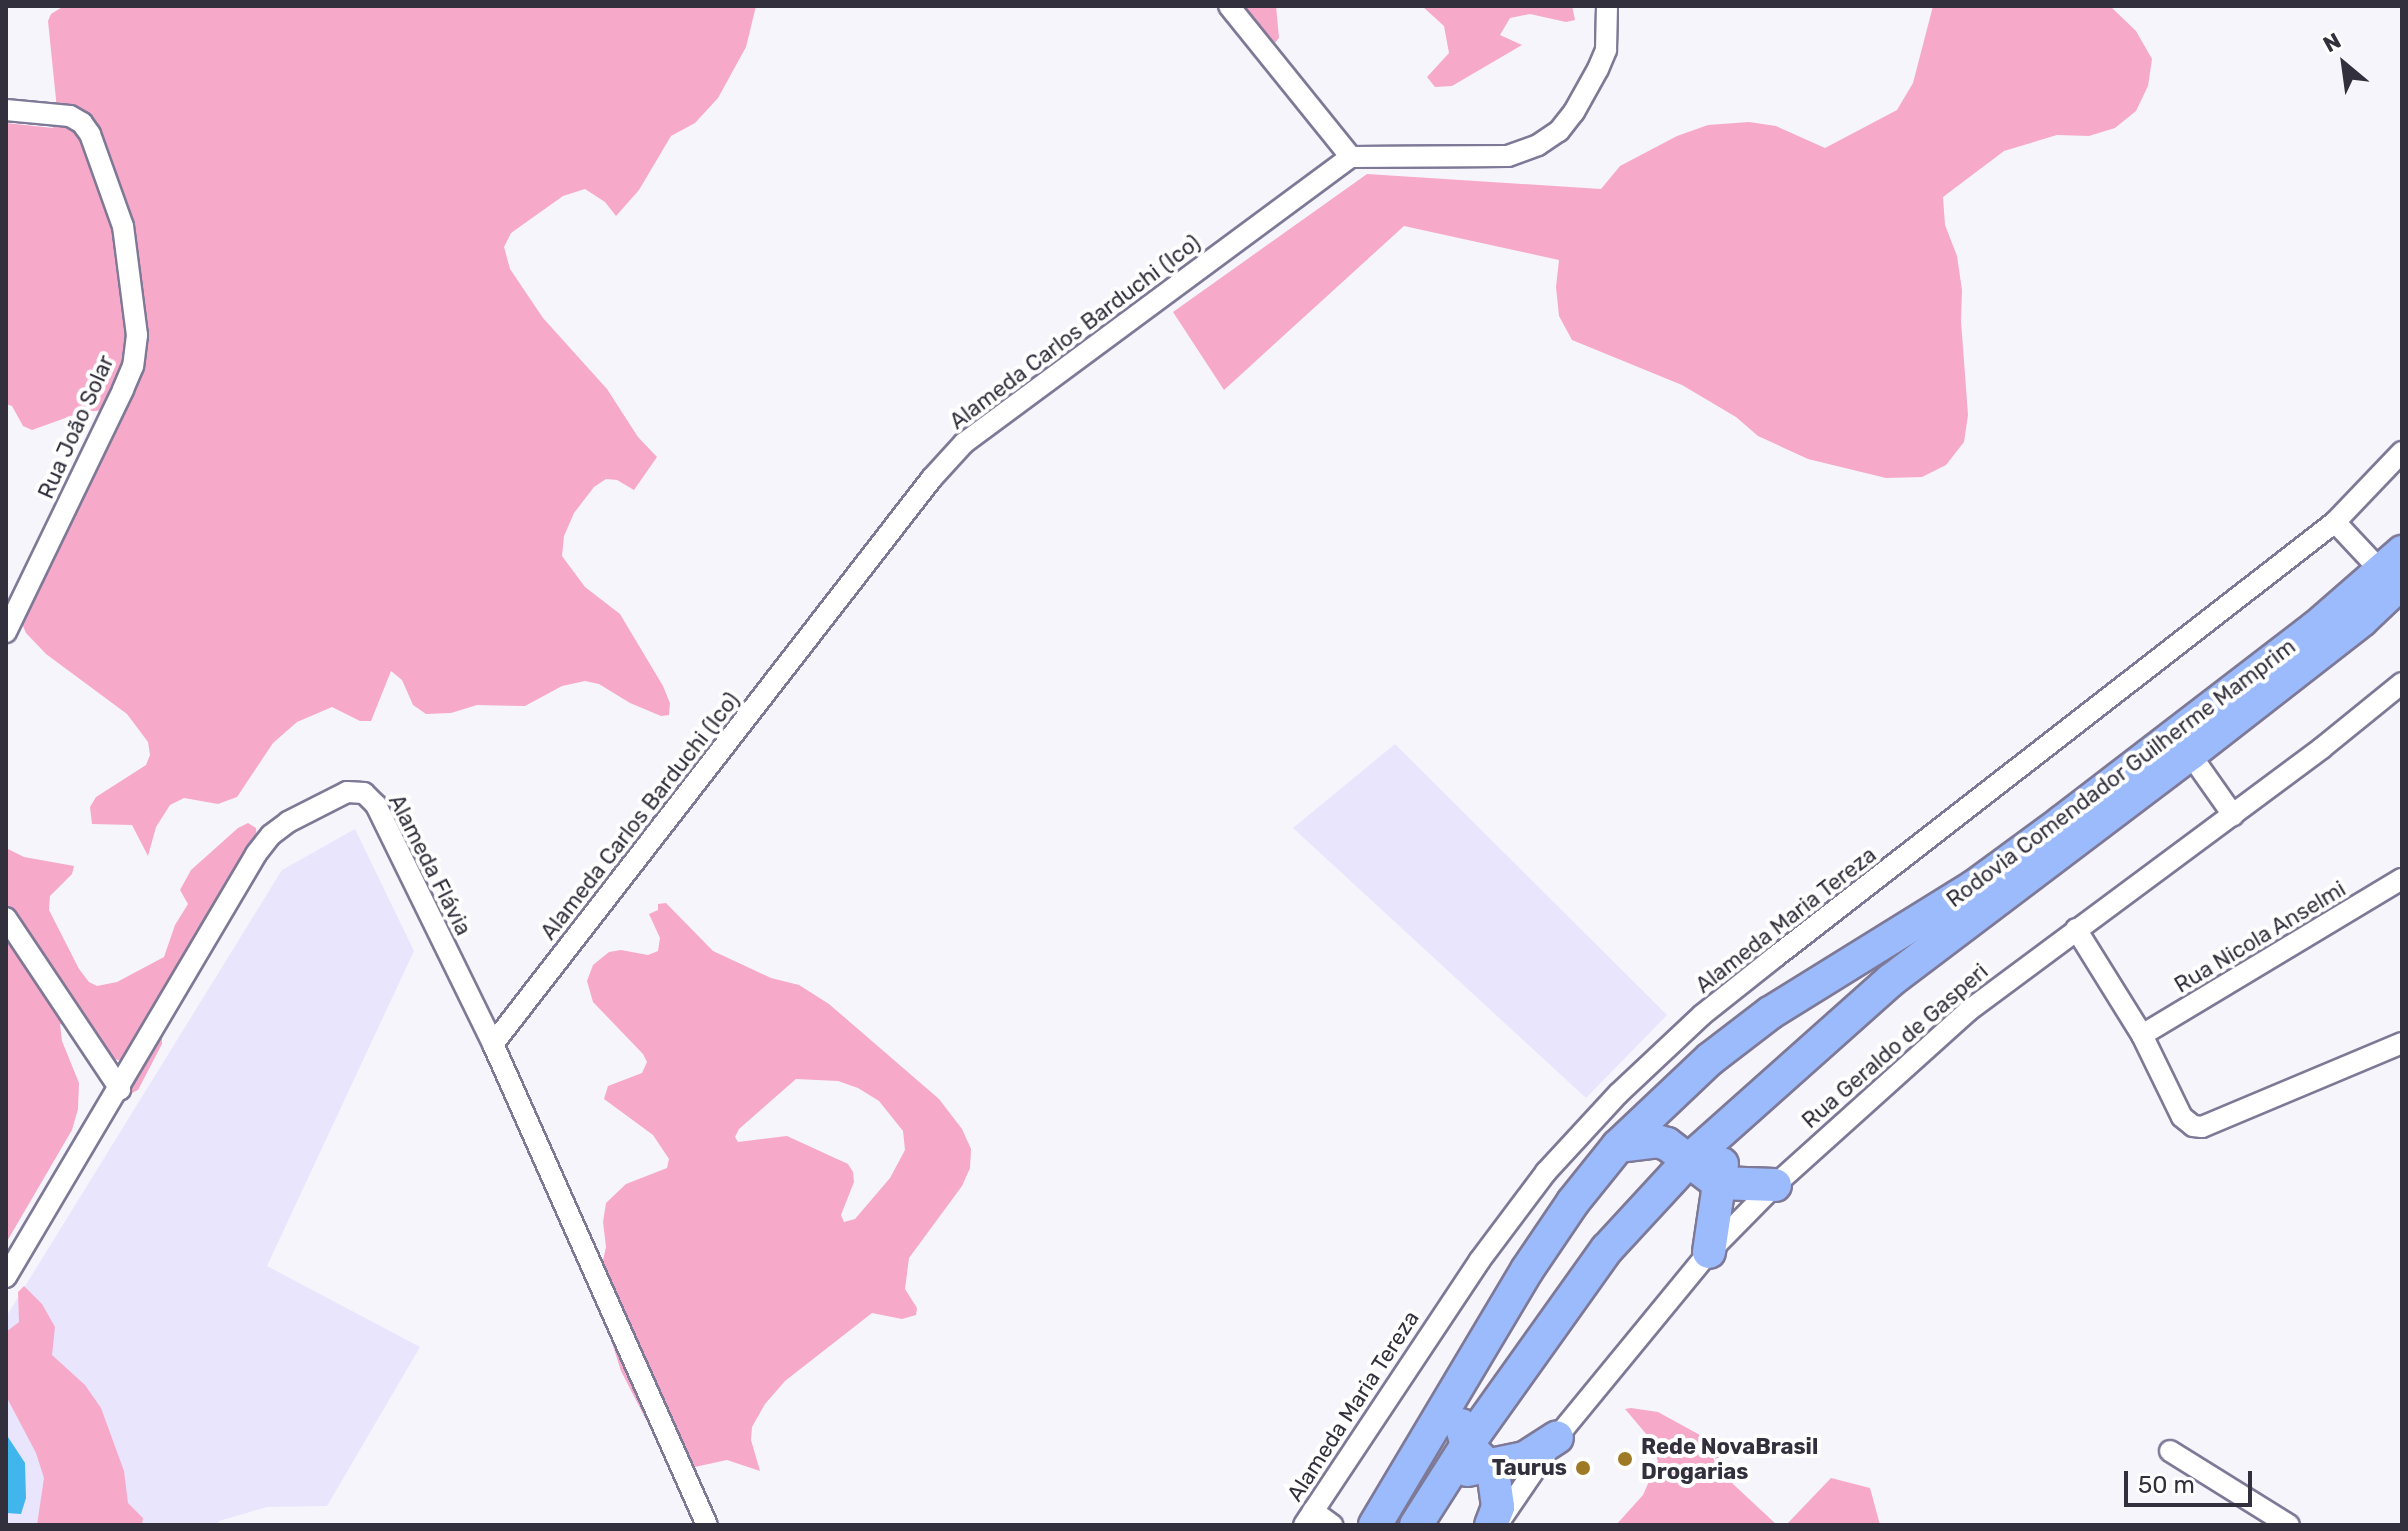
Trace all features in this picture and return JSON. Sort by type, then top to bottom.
[{"type":"main road","name":"Rodovia Comendador Guilherme Mamprim","points":[[1477,1455],[1607,1249],[1689,1160],[1891,980],[2362,620],[2395,568]]},
{"type":"main road","name":"Rodovia Comendador Guilherme Mamprim","points":[[1375,1525],[1527,1270],[1573,1202],[1618,1146],[1739,1034],[1975,886],[2395,568]]},
{"type":"main road","points":[[1709,1252],[1718,1183],[1732,1121]]},
{"type":"main road","points":[[1618,1146],[1657,1141],[1689,1160],[1718,1183],[1775,1185]]},
{"type":"main road","points":[[1462,1381],[1458,1409],[1477,1455],[1498,1493],[1494,1525]]},
{"type":"main road","points":[[1416,1525],[1449,1476],[1477,1455],[1525,1458],[1557,1437]]},
{"type":"street","points":[[1229,6],[1351,157],[1508,156],[1538,145],[1559,131],[1574,112],[1598,69],[1606,50],[1607,6]]},
{"type":"street","name":"Rua João Solar","points":[[6,110],[70,116],[82,123],[90,134],[123,226],[137,335],[133,366],[123,390],[6,632]]},
{"type":"street","name":"Alameda Carlos Barduchi (Ico)","points":[[493,1044],[932,478],[964,443],[1351,157]]},
{"type":"street","name":"Alameda Maria Tereza","points":[[1308,1518],[1480,1260],[1546,1172],[1618,1094],[1702,1015],[2335,522],[2402,452]]},
{"type":"street","points":[[2335,522],[2395,568]]},
{"type":"street","name":"Rua Geraldo de Gasperi","points":[[1494,1525],[1557,1437],[1709,1252],[1775,1185],[1968,1011],[2233,815],[2402,683]]},
{"type":"street","points":[[2190,754],[2233,815]]},
{"type":"street","name":"Alameda Flávia","points":[[6,1277],[120,1089],[256,854],[271,835],[288,822],[355,791],[364,793],[376,805],[493,1044],[707,1525]]},
{"type":"street","name":"Rua Nicola Anselmi","points":[[2142,1035],[2402,879]]},
{"type":"street","points":[[6,918],[120,1089]]},
{"type":"street","points":[[2076,929],[2142,1035],[2187,1123],[2202,1127],[2402,1043]]},
{"type":"street","points":[[1618,1094],[1645,1121]]},
{"type":"street","points":[[2170,1451],[2289,1525]]},
{"type":"street","points":[[1308,1518],[1332,1525]]},
{"type":"shaded area","points":[[64,6],[756,6],[746,47],[718,98],[695,123],[671,136],[639,190],[616,216],[605,202],[585,189],[563,196],[511,233],[504,247],[510,269],[543,318],[607,389],[638,437],[657,457],[634,490],[617,480],[606,479],[594,487],[574,513],[564,536],[562,556],[585,587],[620,614],[663,686],[670,703],[669,715],[661,716],[630,703],[599,684],[585,681],[562,686],[525,706],[477,705],[451,713],[426,714],[413,705],[402,680],[391,671],[371,721],[360,721],[332,707],[297,722],[273,743],[237,797],[218,804],[184,798],[170,805],[156,827],[148,856],[132,825],[92,824],[90,807],[96,797],[146,765],[150,755],[148,742],[127,714],[46,654],[26,633],[20,619],[26,586],[53,509],[81,473],[106,410],[82,412],[32,430],[23,426],[12,406],[6,404],[6,123],[53,128],[58,119],[48,21],[51,14]]},
{"type":"shaded area","points":[[1221,6],[1276,6],[1279,38],[1273,45]]},
{"type":"shaded area","points":[[1422,6],[1572,6],[1575,20],[1566,22],[1530,14],[1510,18],[1500,35],[1522,45],[1452,86],[1435,87],[1427,77],[1449,53],[1444,26]]},
{"type":"shaded area","points":[[1933,6],[2110,6],[2136,31],[2152,59],[2148,86],[2136,111],[2115,128],[2089,136],[2057,135],[2004,151],[1943,197],[1945,225],[1957,256],[1962,290],[1961,321],[1968,415],[1964,442],[1946,465],[1922,477],[1886,478],[1808,459],[1758,436],[1736,417],[1682,385],[1572,340],[1559,316],[1556,287],[1559,260],[1404,226],[1224,390],[1173,312],[1367,174],[1601,189],[1620,166],[1677,136],[1708,125],[1749,122],[1776,126],[1825,148],[1897,110],[1913,83]]},
{"type":"shaded area","points":[[1395,744],[1667,1015],[1586,1098],[1293,828]]},
{"type":"shaded area","points":[[248,823],[256,828],[257,841],[162,1013],[162,1044],[138,1090],[130,1094],[124,1090],[124,1062],[95,1053],[69,1026],[60,1024],[62,1041],[79,1083],[78,1109],[72,1130],[6,1243],[6,848],[24,857],[74,866],[72,874],[50,896],[49,910],[79,969],[89,982],[97,986],[117,982],[164,957],[175,925],[188,904],[180,890],[191,870],[238,828]]},
{"type":"shaded area","points":[[355,829],[414,951],[267,1266],[420,1347],[327,1506],[267,1507],[219,1521],[217,1525],[6,1525],[6,1317],[282,870]]},
{"type":"shaded area","points":[[666,903],[713,951],[771,978],[799,985],[829,1004],[939,1099],[962,1129],[971,1149],[970,1168],[962,1186],[909,1258],[905,1289],[917,1308],[916,1315],[902,1319],[872,1313],[785,1381],[765,1404],[752,1427],[751,1440],[760,1471],[727,1460],[690,1468],[656,1439],[621,1371],[602,1311],[599,1278],[606,1247],[603,1222],[606,1203],[626,1184],[667,1168],[669,1159],[653,1135],[604,1099],[608,1086],[642,1073],[647,1062],[593,1002],[587,981],[593,965],[609,952],[621,950],[648,955],[658,951],[660,938],[649,914],[658,910],[658,904]],"holes":[[[796,1079],[838,1081],[858,1088],[879,1101],[903,1131],[905,1150],[890,1178],[855,1219],[844,1222],[841,1215],[854,1182],[848,1164],[787,1136],[738,1142],[735,1137],[739,1129]]]},
{"type":"shaded area","points":[[24,1286],[42,1304],[55,1327],[52,1355],[85,1385],[101,1408],[124,1471],[128,1503],[143,1518],[142,1525],[37,1525],[44,1478],[36,1453],[6,1396],[6,1332],[19,1322],[18,1292]]},
{"type":"shaded area","points":[[1625,1409],[1658,1412],[1709,1440],[1733,1484],[1777,1525],[1616,1525],[1643,1495],[1658,1461],[1647,1435]]},
{"type":"shaded area","points":[[1831,1478],[1870,1488],[1880,1525],[1786,1525]]},
{"type":"water","points":[[6,1434],[25,1463],[26,1498],[21,1514],[6,1513]]},
{"type":"place","name":"Rede NovaBrasil Drogarias","points":[[1625,1459]]},
{"type":"place","name":"Taurus","points":[[1583,1468]]}]
